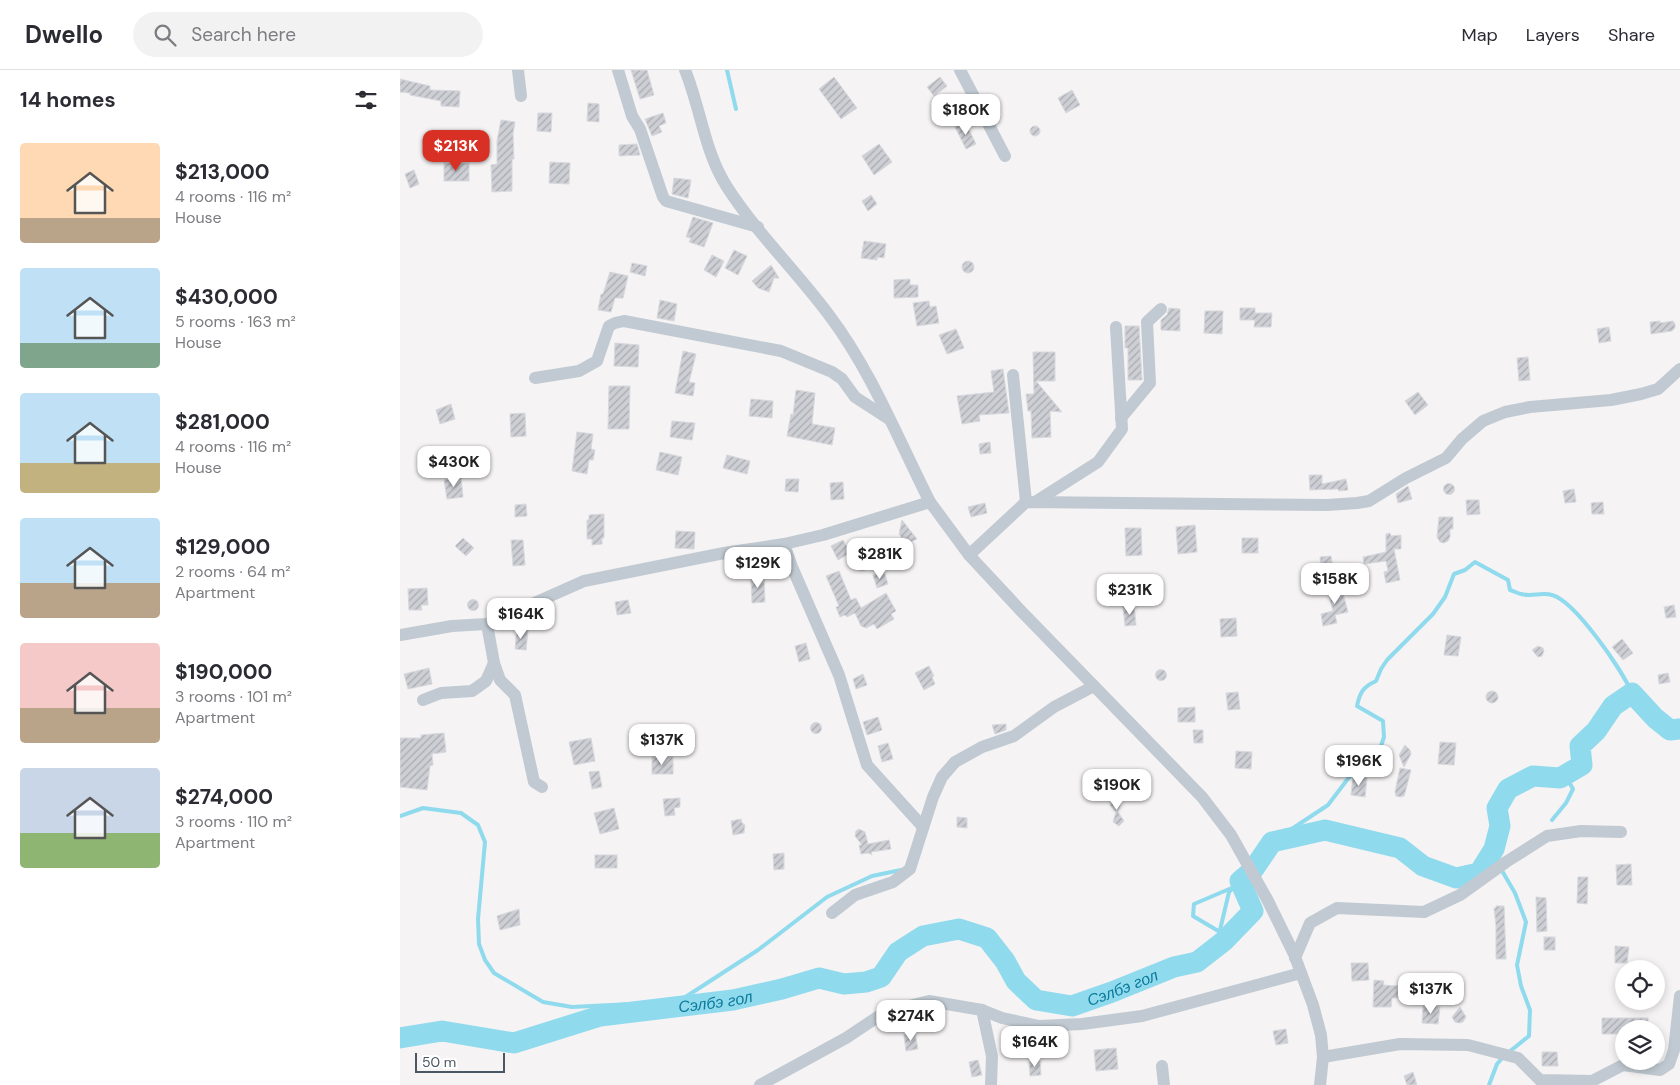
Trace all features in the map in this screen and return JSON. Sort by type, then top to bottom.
[{"type":"street","points":[[518,70],[521,96]]},
{"type":"street","points":[[618,70],[632,116],[640,129],[666,201],[758,227]]},
{"type":"street","points":[[685,70],[692,87],[709,151],[727,187],[829,315],[861,362],[930,502],[969,555],[1202,797],[1231,835],[1262,888],[1295,958],[1313,1005],[1323,1057],[1320,1085]]},
{"type":"street","points":[[960,70],[1005,156]]},
{"type":"street","points":[[1121,418],[1150,383],[1147,322],[1161,310]]},
{"type":"street","points":[[535,378],[578,371],[597,361],[609,326],[616,322],[624,322],[781,351],[832,372],[842,379],[855,397],[889,419]]},
{"type":"street","points":[[969,555],[1030,502],[1098,462],[1122,429],[1116,327]]},
{"type":"street","points":[[1030,502],[1327,505],[1369,501],[1406,478],[1446,458],[1462,439],[1483,421],[1505,412],[1530,407],[1610,400],[1641,394],[1658,389],[1680,369]]},
{"type":"street","points":[[1013,375],[1030,502]]},
{"type":"street","points":[[400,635],[452,626],[487,624],[584,581],[724,553],[784,544],[823,535],[930,502]]},
{"type":"street","points":[[784,544],[792,567],[839,675],[867,765],[923,827]]},
{"type":"street","points":[[487,624],[494,663],[500,680],[515,695],[534,782],[542,787]]},
{"type":"street","points":[[400,630],[423,632]]},
{"type":"street","points":[[423,700],[441,693],[472,690],[486,681],[494,663]]},
{"type":"street","points":[[832,912],[855,895],[893,882],[910,869],[932,797],[942,777],[955,762],[982,746],[1014,736],[1054,707],[1094,686]]},
{"type":"street","points":[[1295,958],[1310,923],[1337,908],[1424,912],[1460,896],[1506,862],[1547,836],[1581,831],[1621,832]]},
{"type":"street","points":[[760,1085],[838,1043],[885,1012],[929,1002],[982,1010],[1002,1018],[1039,1026],[1082,1024],[1142,1016],[1301,973]]},
{"type":"street","points":[[1323,1057],[1400,1044],[1468,1045],[1518,1058],[1540,1080],[1592,1083],[1624,1065],[1660,1070],[1669,1064],[1674,1050],[1680,996]]},
{"type":"street","points":[[982,1010],[992,1056],[991,1085]]},
{"type":"street","points":[[1162,1066],[1164,1085]]},
{"type":"building","points":[[631,70],[647,70],[654,95],[640,99]]},
{"type":"building","points":[[834,77],[857,108],[841,119],[819,89]]},
{"type":"building","points":[[940,77],[947,86],[934,96],[927,87]]},
{"type":"building","points":[[400,79],[430,86],[430,90],[460,91],[459,107],[441,106],[441,101],[400,92]]},
{"type":"building","points":[[1072,90],[1080,105],[1066,113],[1058,98]]},
{"type":"building","points":[[588,103],[599,104],[599,122],[587,121]]},
{"type":"building","points":[[538,113],[552,113],[551,132],[537,131]]},
{"type":"building","points":[[663,113],[666,123],[659,126],[662,132],[652,136],[645,119]]},
{"type":"building","points":[[501,120],[515,122],[512,191],[492,192],[491,165],[497,164],[497,141]]},
{"type":"building","points":[[965,122],[976,144],[966,149],[955,127]]},
{"type":"building","points":[[1033,126],[1037,126],[1040,131],[1039,135],[1033,136],[1030,133],[1030,129]]},
{"type":"building","points":[[637,144],[640,155],[619,156],[619,145]]},
{"type":"building","points":[[879,144],[892,162],[874,175],[862,156]]},
{"type":"building","points":[[550,162],[570,163],[569,184],[549,183]]},
{"type":"building","points":[[444,163],[469,163],[469,181],[444,181]]},
{"type":"building","points":[[414,170],[419,184],[410,188],[405,174]]},
{"type":"building","points":[[674,178],[691,180],[688,198],[672,194]]},
{"type":"building","points":[[871,195],[877,204],[868,211],[862,201]]},
{"type":"building","points":[[693,217],[713,223],[704,247],[689,242],[691,238],[686,237]]},
{"type":"building","points":[[864,241],[886,244],[884,258],[877,257],[877,260],[861,258]]},
{"type":"building","points":[[734,250],[747,256],[738,275],[725,268]]},
{"type":"building","points":[[712,255],[724,261],[716,277],[704,270]]},
{"type":"building","points":[[966,261],[970,261],[974,267],[970,273],[966,273],[962,269],[962,265]]},
{"type":"building","points":[[632,263],[647,266],[645,276],[630,272]]},
{"type":"building","points":[[771,265],[779,278],[774,278],[769,292],[758,288],[752,281]]},
{"type":"building","points":[[610,272],[628,276],[623,298],[615,298],[611,312],[598,310],[601,294],[603,294]]},
{"type":"building","points":[[910,279],[910,285],[918,285],[918,297],[894,298],[894,280]]},
{"type":"building","points":[[660,300],[677,304],[674,321],[657,318]]},
{"type":"building","points":[[929,301],[930,307],[936,306],[939,323],[917,326],[913,303]]},
{"type":"building","points":[[1169,308],[1180,309],[1180,331],[1161,330],[1161,320],[1167,315]]},
{"type":"building","points":[[1240,308],[1255,308],[1255,313],[1272,313],[1271,327],[1254,327],[1255,320],[1240,320]]},
{"type":"building","points":[[1205,311],[1223,311],[1222,334],[1204,333]]},
{"type":"building","points":[[1660,321],[1660,323],[1673,321],[1675,328],[1672,331],[1651,334],[1650,322]]},
{"type":"building","points":[[1125,326],[1139,326],[1142,380],[1128,380],[1128,348],[1125,348]]},
{"type":"building","points":[[1609,327],[1611,341],[1599,343],[1597,329]]},
{"type":"building","points":[[956,329],[964,348],[947,354],[939,335]]},
{"type":"building","points":[[615,343],[639,345],[638,367],[614,366]]},
{"type":"building","points":[[683,351],[696,354],[689,382],[695,383],[693,396],[675,393]]},
{"type":"building","points":[[1033,352],[1055,352],[1055,381],[1036,381],[1062,412],[1050,411],[1051,437],[1032,438],[1031,411],[1028,411],[1026,394],[1034,394]]},
{"type":"building","points":[[1528,357],[1530,380],[1519,381],[1517,358]]},
{"type":"building","points":[[1003,369],[1009,413],[979,415],[980,421],[962,424],[957,396],[994,392],[991,371]]},
{"type":"building","points":[[609,386],[630,386],[629,429],[608,429]]},
{"type":"building","points":[[796,390],[815,393],[812,424],[835,428],[832,445],[787,436],[791,414],[793,415]]},
{"type":"building","points":[[1418,392],[1428,405],[1415,415],[1405,401]]},
{"type":"building","points":[[751,399],[773,401],[772,418],[749,416]]},
{"type":"building","points":[[451,404],[455,419],[440,424],[436,410]]},
{"type":"building","points":[[525,413],[526,436],[511,437],[510,414]]},
{"type":"building","points":[[672,421],[695,423],[692,440],[670,437]]},
{"type":"building","points":[[577,432],[593,434],[591,449],[595,450],[593,460],[589,460],[587,474],[572,471]]},
{"type":"building","points":[[990,442],[991,453],[980,454],[979,444]]},
{"type":"building","points":[[660,452],[682,457],[678,475],[656,470]]},
{"type":"building","points":[[727,455],[750,461],[747,474],[723,468]]},
{"type":"building","points":[[1309,475],[1322,475],[1322,484],[1346,479],[1348,490],[1310,490]]},
{"type":"building","points":[[461,478],[463,497],[447,499],[444,480]]},
{"type":"building","points":[[786,479],[799,479],[798,492],[785,491]]},
{"type":"building","points":[[843,482],[844,499],[831,500],[830,483]]},
{"type":"building","points":[[1449,483],[1455,489],[1449,495],[1443,489]]},
{"type":"building","points":[[1408,486],[1412,499],[1398,503],[1396,494]]},
{"type":"building","points":[[1574,489],[1576,502],[1565,503],[1563,491]]},
{"type":"building","points":[[1466,500],[1479,500],[1480,514],[1467,515]]},
{"type":"building","points":[[1603,502],[1604,514],[1592,514],[1591,503]]},
{"type":"building","points":[[985,503],[987,513],[971,517],[968,507]]},
{"type":"building","points":[[526,504],[527,516],[515,517],[515,505]]},
{"type":"building","points":[[604,514],[604,538],[602,538],[602,544],[592,545],[592,539],[587,539],[587,520],[589,520],[589,515]]},
{"type":"building","points":[[1439,517],[1453,517],[1453,529],[1450,529],[1450,537],[1444,543],[1440,542],[1437,537]]},
{"type":"building","points":[[902,520],[917,539],[906,544],[899,534]]},
{"type":"building","points":[[1195,525],[1197,552],[1178,554],[1176,527]]},
{"type":"building","points":[[1125,528],[1141,528],[1142,555],[1126,556]]},
{"type":"building","points":[[676,531],[695,532],[694,549],[675,548]]},
{"type":"building","points":[[1390,533],[1391,536],[1401,535],[1401,549],[1394,549],[1400,580],[1386,583],[1384,572],[1388,571],[1386,561],[1364,564],[1363,557],[1386,552],[1386,534]]},
{"type":"building","points":[[463,538],[474,548],[466,556],[455,546]]},
{"type":"building","points":[[1242,538],[1258,538],[1258,553],[1242,553]]},
{"type":"building","points":[[511,540],[523,540],[525,565],[513,566]]},
{"type":"building","points":[[843,540],[850,553],[838,560],[831,546]]},
{"type":"building","points":[[1331,556],[1333,568],[1321,569],[1320,557]]},
{"type":"building","points":[[858,561],[866,563],[868,569],[862,571],[857,569]]},
{"type":"building","points":[[839,571],[851,600],[856,598],[861,608],[886,593],[896,611],[891,614],[894,619],[877,629],[874,624],[866,628],[861,626],[855,613],[847,617],[845,615],[840,617],[836,607],[839,606],[826,576]]},
{"type":"building","points":[[884,571],[888,584],[877,588],[873,575]]},
{"type":"building","points":[[751,575],[764,575],[765,602],[752,603]]},
{"type":"building","points":[[1340,583],[1348,612],[1335,615],[1337,623],[1323,626],[1321,614],[1333,611],[1327,587]]},
{"type":"building","points":[[1145,584],[1146,598],[1130,599],[1129,585]]},
{"type":"building","points":[[427,588],[428,605],[421,605],[422,610],[409,610],[408,589]]},
{"type":"building","points":[[471,600],[475,600],[478,605],[477,609],[471,610],[468,607],[468,603]]},
{"type":"building","points":[[628,600],[631,613],[617,615],[615,602]]},
{"type":"building","points":[[1134,605],[1136,625],[1125,626],[1123,606]]},
{"type":"building","points":[[1674,605],[1676,617],[1666,618],[1664,607]]},
{"type":"building","points":[[1236,618],[1237,636],[1221,637],[1220,619]]},
{"type":"building","points":[[517,629],[528,630],[526,650],[515,649]]},
{"type":"building","points":[[1447,635],[1461,637],[1458,656],[1444,655]]},
{"type":"building","points":[[1622,639],[1633,653],[1623,660],[1612,647]]},
{"type":"building","points":[[806,643],[810,659],[799,662],[795,646]]},
{"type":"building","points":[[1538,646],[1543,648],[1544,651],[1542,656],[1538,657],[1532,650]]},
{"type":"building","points":[[929,666],[934,676],[932,677],[935,684],[924,690],[915,673]]},
{"type":"building","points":[[429,668],[432,684],[408,689],[404,674]]},
{"type":"building","points":[[1159,670],[1163,670],[1166,675],[1165,679],[1159,680],[1156,677],[1156,673]]},
{"type":"building","points":[[1668,673],[1670,682],[1659,684],[1658,675]]},
{"type":"building","points":[[863,674],[867,685],[856,689],[853,679]]},
{"type":"building","points":[[1494,691],[1497,692],[1497,702],[1490,703],[1487,702],[1486,695],[1487,692]]},
{"type":"building","points":[[1238,692],[1240,709],[1228,710],[1226,693]]},
{"type":"building","points":[[1195,707],[1195,722],[1178,722],[1178,708]]},
{"type":"building","points":[[878,717],[882,730],[867,735],[863,722]]},
{"type":"building","points":[[814,723],[818,723],[821,728],[820,732],[814,733],[811,730],[811,726]]},
{"type":"building","points":[[1006,724],[1006,730],[995,734],[992,725]]},
{"type":"building","points":[[1193,730],[1203,730],[1203,743],[1194,743]]},
{"type":"building","points":[[444,733],[446,752],[432,754],[433,765],[430,766],[427,790],[400,787],[400,738],[421,738],[421,735]]},
{"type":"building","points":[[591,738],[595,761],[574,765],[569,742]]},
{"type":"building","points":[[1440,742],[1456,743],[1454,765],[1438,764]]},
{"type":"building","points":[[888,743],[893,759],[882,762],[878,746]]},
{"type":"building","points":[[1405,745],[1411,754],[1404,767],[1399,755]]},
{"type":"building","points":[[1236,751],[1252,752],[1251,769],[1235,768]]},
{"type":"building","points":[[652,757],[673,757],[673,774],[652,774]]},
{"type":"building","points":[[1400,768],[1411,770],[1404,796],[1400,797],[1396,796],[1395,792]]},
{"type":"building","points":[[599,771],[602,787],[592,789],[589,772]]},
{"type":"building","points":[[1353,777],[1367,778],[1365,797],[1351,795]]},
{"type":"building","points":[[680,798],[680,807],[674,808],[675,815],[665,816],[663,799]]},
{"type":"building","points":[[1113,798],[1118,798],[1121,802],[1118,812],[1124,821],[1119,826],[1113,822],[1116,812],[1110,805]]},
{"type":"building","points":[[614,808],[619,829],[600,834],[594,813]]},
{"type":"building","points":[[957,817],[967,818],[967,828],[957,827]]},
{"type":"building","points":[[741,819],[745,825],[744,833],[733,835],[731,821]]},
{"type":"building","points":[[859,829],[865,832],[868,844],[889,840],[891,849],[871,852],[872,855],[869,853],[861,854],[859,845],[862,845],[855,836],[856,831]]},
{"type":"building","points":[[784,853],[784,869],[774,870],[773,854]]},
{"type":"building","points":[[595,855],[617,855],[617,868],[595,868]]},
{"type":"building","points":[[1631,864],[1632,885],[1617,885],[1616,865]]},
{"type":"building","points":[[1578,877],[1588,877],[1587,904],[1577,903]]},
{"type":"building","points":[[1536,897],[1546,898],[1547,931],[1537,932]]},
{"type":"building","points":[[1496,906],[1504,906],[1506,959],[1496,959],[1494,908]]},
{"type":"building","points":[[519,909],[520,925],[500,930],[497,916]]},
{"type":"building","points":[[1544,937],[1555,937],[1555,950],[1544,950]]},
{"type":"building","points":[[1615,946],[1629,947],[1627,960],[1615,960]]},
{"type":"building","points":[[1351,963],[1368,963],[1369,980],[1352,981]]},
{"type":"building","points":[[1374,980],[1384,981],[1383,985],[1399,986],[1399,998],[1392,998],[1391,1007],[1373,1007]]},
{"type":"building","points":[[1423,1006],[1440,1007],[1438,1024],[1422,1023]]},
{"type":"building","points":[[1460,1007],[1466,1017],[1463,1022],[1459,1023],[1455,1022],[1452,1017]]},
{"type":"building","points":[[1602,1018],[1648,1018],[1648,1020],[1615,1020],[1615,1034],[1602,1034]]},
{"type":"building","points":[[1286,1029],[1288,1043],[1276,1045],[1273,1031]]},
{"type":"building","points":[[915,1033],[918,1049],[906,1051],[904,1035]]},
{"type":"building","points":[[1116,1048],[1118,1069],[1096,1071],[1094,1050]]},
{"type":"building","points":[[1542,1052],[1557,1052],[1558,1066],[1542,1066]]},
{"type":"building","points":[[978,1060],[982,1075],[972,1077],[969,1062]]},
{"type":"building","points":[[1040,1061],[1041,1075],[1030,1076],[1029,1062]]},
{"type":"building","points":[[1413,1072],[1417,1085],[1407,1085],[1404,1076]]},
{"type":"waterway","points":[[727,70],[736,109]]},
{"type":"waterway","points":[[1272,842],[1328,805],[1350,776],[1378,755],[1384,737],[1383,721],[1357,706],[1359,697],[1368,685],[1376,681],[1387,660],[1433,614],[1445,597],[1454,574],[1465,570],[1475,562],[1508,580],[1510,590],[1519,594],[1548,594],[1562,600],[1597,638],[1619,669],[1632,693]]},
{"type":"waterway","name":"Сэлбэ гол","points":[[400,1038],[442,1031],[514,1043],[600,1016],[733,1000],[819,978],[844,984],[866,982],[881,977],[898,952],[923,936],[959,929],[987,938],[1005,961],[1016,981],[1036,1000],[1072,1006],[1174,967],[1197,962],[1224,941],[1253,911],[1240,881],[1253,870],[1272,842],[1325,830],[1400,848],[1423,866],[1456,878],[1479,873],[1494,849],[1500,826],[1497,808],[1508,789],[1533,776],[1560,778],[1582,765],[1580,746],[1596,731],[1613,706],[1632,693],[1655,718],[1670,730],[1680,729]]},
{"type":"waterway","points":[[1552,820],[1566,803],[1573,789],[1565,775]]},
{"type":"waterway","points":[[400,816],[423,808],[461,813],[478,825],[485,842],[478,919],[479,944],[485,960],[494,973],[543,1002],[572,1007],[631,1004],[670,1007],[758,950],[827,897],[872,876],[901,870]]},
{"type":"waterway","points":[[1494,849],[1498,863]]},
{"type":"waterway","points":[[1501,869],[1515,893],[1526,922],[1517,965],[1521,986],[1530,1010],[1529,1036],[1509,1052]]},
{"type":"waterway","points":[[1216,947],[1229,892],[1240,881]]},
{"type":"waterway","points":[[1220,932],[1193,916],[1194,904],[1234,887]]},
{"type":"waterway","points":[[1489,1085],[1497,1064],[1504,1056]]}]
